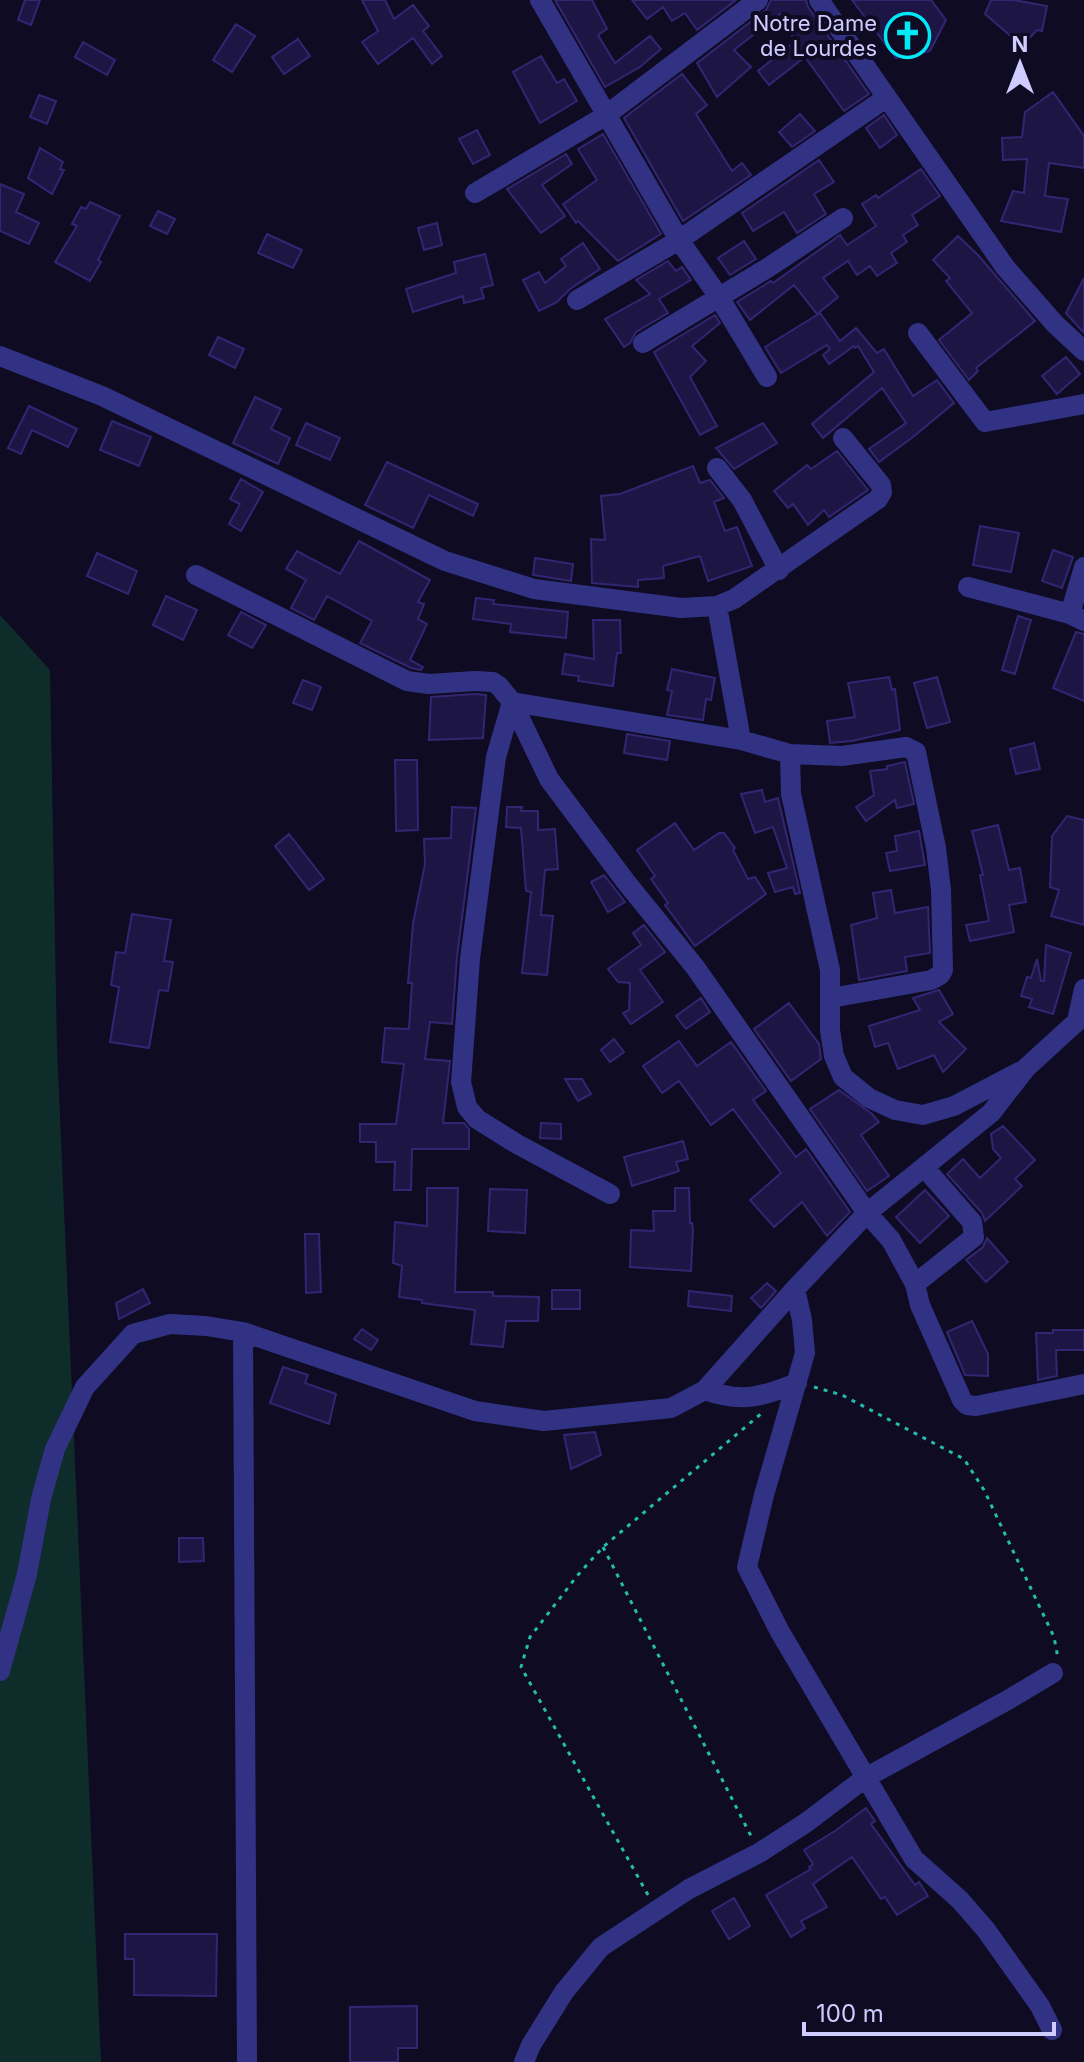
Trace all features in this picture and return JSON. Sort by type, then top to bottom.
[{"type":"street","points":[[540,0],[679,240],[719,297],[767,377]]},
{"type":"street","points":[[475,193],[605,116],[758,0]]},
{"type":"street","points":[[819,0],[1005,267],[1055,324],[1084,351]]},
{"type":"street","points":[[577,300],[679,240],[886,98]]},
{"type":"street","points":[[643,343],[843,218]]},
{"type":"street","points":[[918,333],[985,422],[1084,404]]},
{"type":"street","points":[[0,356],[102,396],[445,561],[534,589],[681,608],[717,606],[734,599],[878,499],[882,492],[881,485],[843,438]]},
{"type":"street","points":[[717,468],[742,500],[779,570]]},
{"type":"street","points":[[968,587],[1077,618],[1084,567]]},
{"type":"street","points":[[196,575],[407,681],[493,682],[499,686],[512,702],[549,779],[695,967],[867,1213],[891,1240],[915,1284],[920,1305],[948,1371],[967,1405],[976,1406],[1084,1384]]},
{"type":"street","points":[[717,606],[741,740]]},
{"type":"street","points":[[512,702],[741,740],[790,754],[842,756],[906,747],[916,752],[936,848],[944,961],[940,975],[894,988],[831,998]]},
{"type":"street","points":[[512,702],[496,757],[470,959],[461,1082],[467,1107],[477,1119],[610,1194]]},
{"type":"street","points":[[790,754],[791,794],[830,970],[830,1030],[834,1056],[843,1077],[869,1098],[895,1110],[923,1115],[954,1106],[1026,1068]]},
{"type":"street","points":[[0,1671],[27,1574],[41,1499],[55,1449],[85,1387],[133,1334],[170,1324],[243,1332],[475,1411],[544,1421],[671,1408],[705,1390],[867,1213],[991,1113],[1026,1068],[1080,1018],[1084,989]]},
{"type":"street","points":[[915,1284],[974,1237],[975,1231],[972,1222],[924,1167]]},
{"type":"street","points":[[795,1289],[805,1353],[764,1495],[747,1567],[780,1632],[914,1859],[960,1900],[986,1930],[1040,2006],[1052,2030]]},
{"type":"street","points":[[243,1332],[247,2062]]},
{"type":"street","points":[[705,1390],[729,1399],[774,1393],[797,1383]]},
{"type":"street","points":[[524,2062],[564,1992],[601,1947],[689,1889],[759,1853],[807,1822],[865,1778],[1053,1673]]},
{"type":"path","points":[[603,1547],[759,1853]]},
{"type":"green space","points":[[0,615],[50,670],[57,1048],[101,2062],[0,2062]]},
{"type":"building","points":[[25,0],[40,0],[31,25],[18,20]]},
{"type":"building","points":[[362,0],[385,0],[394,19],[413,5],[429,26],[423,31],[442,56],[432,64],[413,38],[378,64],[362,42],[378,31]]},
{"type":"building","points":[[555,0],[592,0],[607,29],[598,35],[615,63],[650,36],[661,49],[640,67],[605,87]]},
{"type":"building","points":[[632,0],[736,0],[697,30],[685,13],[672,21],[663,7],[647,19]]},
{"type":"building","points":[[771,0],[806,0],[869,94],[844,111],[805,57],[769,85],[758,71],[795,41],[780,14],[734,50],[751,67],[717,97],[697,63],[766,10]]},
{"type":"building","name":"Notre Dame de Lourdes","points":[[852,0],[931,0],[946,20],[930,51],[896,58]]},
{"type":"building","points":[[991,0],[1014,0],[1047,6],[1042,31],[1037,30],[1022,46],[985,14]]},
{"type":"building","points":[[236,24],[255,36],[232,72],[213,60]]},
{"type":"building","points":[[298,39],[310,56],[284,74],[272,57]]},
{"type":"building","points":[[83,42],[115,60],[107,75],[75,57]]},
{"type":"building","points":[[541,56],[557,83],[564,79],[577,101],[540,123],[513,72]]},
{"type":"building","points":[[682,74],[707,105],[696,114],[732,171],[742,163],[751,175],[683,221],[624,118]]},
{"type":"building","points":[[1053,92],[1084,136],[1084,168],[1049,163],[1045,196],[1068,199],[1061,232],[1001,221],[1013,191],[1024,193],[1027,159],[1003,160],[1002,138],[1022,137],[1025,112]]},
{"type":"building","points":[[39,95],[56,101],[47,124],[30,117]]},
{"type":"building","points":[[800,114],[815,131],[792,147],[779,132]]},
{"type":"building","points":[[884,115],[897,135],[880,148],[866,128]]},
{"type":"building","points":[[477,130],[490,155],[473,164],[459,139]]},
{"type":"building","points":[[603,134],[661,234],[618,261],[578,221],[576,223],[563,204],[597,180],[578,149]]},
{"type":"building","points":[[40,148],[63,162],[60,169],[64,170],[52,194],[28,178]]},
{"type":"building","points":[[566,154],[572,164],[542,185],[565,216],[541,233],[507,189]]},
{"type":"building","points":[[819,160],[834,182],[814,194],[826,214],[797,233],[784,212],[753,231],[742,213]]},
{"type":"building","points":[[921,169],[940,196],[912,215],[918,225],[903,235],[907,242],[891,253],[897,263],[877,276],[870,266],[857,275],[848,261],[823,278],[838,297],[817,314],[794,285],[750,320],[737,302],[771,281],[773,283],[840,235],[847,245],[876,226],[862,204],[876,195],[878,198]]},
{"type":"building","points":[[0,184],[24,194],[16,212],[39,223],[29,244],[0,231]]},
{"type":"building","points":[[90,202],[120,216],[90,281],[55,262],[77,226],[72,224],[81,207],[86,209]]},
{"type":"building","points":[[158,211],[175,219],[167,234],[150,226]]},
{"type":"building","points":[[437,223],[442,245],[424,250],[418,228]]},
{"type":"building","points":[[267,234],[302,250],[293,268],[258,253]]},
{"type":"building","points":[[958,236],[1035,321],[976,368],[978,371],[969,380],[939,340],[972,313],[946,281],[950,278],[933,260]]},
{"type":"building","points":[[744,241],[756,259],[730,275],[718,258]]},
{"type":"building","points":[[583,243],[600,269],[557,302],[539,311],[523,280],[539,272],[545,283],[566,266],[561,259]]},
{"type":"building","points":[[485,254],[493,285],[481,288],[484,298],[464,303],[463,296],[413,312],[406,289],[456,273],[454,262]]},
{"type":"building","points":[[668,261],[676,271],[682,267],[691,280],[659,299],[668,313],[636,332],[624,347],[605,319],[650,294],[636,280]]},
{"type":"building","points":[[1084,278],[1084,333],[1066,313]]},
{"type":"building","points":[[820,313],[840,341],[856,328],[877,353],[884,349],[913,396],[937,380],[954,403],[879,462],[869,449],[906,423],[882,388],[823,438],[812,424],[874,372],[858,346],[829,364],[823,355],[830,349],[827,345],[781,373],[765,347]]},
{"type":"building","points":[[715,315],[720,323],[692,346],[706,361],[690,377],[717,426],[700,435],[654,352]]},
{"type":"building","points":[[218,337],[244,349],[235,368],[209,355]]},
{"type":"building","points":[[1066,357],[1080,374],[1057,394],[1042,376]]},
{"type":"building","points":[[255,397],[281,409],[271,429],[290,438],[278,464],[233,443]]},
{"type":"building","points":[[29,406],[77,429],[68,447],[32,430],[21,454],[8,448]]},
{"type":"building","points":[[112,421],[151,437],[139,466],[100,450]]},
{"type":"building","points":[[306,423],[340,438],[330,460],[296,445]]},
{"type":"building","points":[[763,423],[777,443],[734,469],[716,448]]},
{"type":"building","points":[[837,451],[868,490],[829,517],[824,510],[808,525],[793,504],[788,508],[774,491],[807,465],[811,469]]},
{"type":"building","points":[[387,462],[478,504],[473,516],[429,495],[413,528],[365,505]]},
{"type":"building","points":[[693,466],[700,483],[710,480],[724,498],[714,502],[725,531],[737,527],[752,566],[708,581],[700,556],[663,566],[664,578],[638,580],[638,587],[592,583],[591,539],[605,540],[601,496],[620,494]]},
{"type":"building","points":[[241,479],[263,492],[241,531],[229,524],[240,504],[230,499]]},
{"type":"building","points":[[980,526],[1019,533],[1011,572],[973,565]]},
{"type":"building","points":[[359,541],[430,580],[418,602],[424,604],[418,619],[427,624],[410,660],[423,667],[421,670],[360,643],[372,621],[327,596],[314,620],[291,608],[306,580],[286,569],[297,551],[340,574]]},
{"type":"building","points":[[1053,550],[1073,557],[1062,588],[1042,581]]},
{"type":"building","points":[[97,553],[137,571],[128,594],[87,576]]},
{"type":"building","points":[[535,558],[573,564],[571,581],[533,575]]},
{"type":"building","points":[[166,596],[197,610],[183,640],[153,625]]},
{"type":"building","points":[[476,598],[494,600],[493,604],[568,612],[566,638],[510,632],[511,624],[473,619]]},
{"type":"building","points":[[241,612],[266,625],[252,648],[228,635]]},
{"type":"building","points":[[1018,616],[1031,620],[1015,674],[1002,670]]},
{"type":"building","points":[[593,620],[620,620],[621,653],[617,653],[613,686],[578,681],[579,676],[562,674],[565,654],[594,659]]},
{"type":"building","points":[[1076,632],[1084,634],[1084,701],[1053,688]]},
{"type":"building","points":[[672,669],[715,678],[711,700],[706,699],[703,720],[667,715],[672,691],[667,690]]},
{"type":"building","points":[[889,677],[892,690],[895,689],[900,730],[830,743],[827,721],[855,717],[848,683]]},
{"type":"building","points":[[937,677],[950,722],[927,728],[914,683]]},
{"type":"building","points":[[303,680],[321,687],[312,710],[293,703]]},
{"type":"building","points":[[486,695],[483,738],[429,740],[431,697]]},
{"type":"building","points":[[627,734],[670,741],[667,760],[624,753]]},
{"type":"building","points":[[1034,743],[1040,769],[1016,774],[1010,749]]},
{"type":"building","points":[[395,760],[417,760],[418,830],[396,831]]},
{"type":"building","points":[[905,762],[914,804],[897,808],[895,800],[866,821],[856,807],[874,795],[870,771]]},
{"type":"building","points":[[762,790],[765,802],[778,798],[800,893],[795,894],[793,887],[775,892],[768,873],[787,868],[773,827],[755,833],[741,794]]},
{"type":"building","points":[[452,807],[476,808],[457,957],[452,1024],[430,1022],[425,1059],[450,1061],[443,1123],[464,1123],[469,1129],[469,1149],[412,1149],[411,1190],[394,1190],[395,1162],[376,1162],[376,1142],[360,1142],[360,1124],[396,1124],[404,1064],[382,1062],[385,1028],[409,1029],[412,983],[408,983],[413,924],[425,864],[424,839],[451,838]]},
{"type":"building","points":[[507,807],[538,811],[538,830],[555,829],[558,869],[545,870],[541,915],[553,916],[547,975],[522,973],[531,892],[526,891],[521,828],[506,827]]},
{"type":"building","points":[[1067,816],[1084,820],[1084,925],[1051,916],[1059,890],[1050,887],[1052,836]]},
{"type":"building","points":[[675,823],[694,850],[719,833],[724,833],[735,848],[733,850],[748,879],[755,877],[766,894],[695,946],[665,905],[668,903],[651,879],[655,876],[637,850]]},
{"type":"building","points":[[998,825],[1009,870],[1020,868],[1026,902],[1009,905],[1014,932],[970,941],[966,925],[989,921],[980,875],[983,875],[972,831]]},
{"type":"building","points":[[919,831],[925,865],[890,871],[886,853],[897,851],[895,836]]},
{"type":"building","points":[[289,834],[324,879],[309,890],[275,846]]},
{"type":"building","points":[[604,875],[625,902],[608,912],[591,882]]},
{"type":"building","points":[[891,890],[895,913],[928,907],[930,953],[905,957],[907,971],[859,980],[851,925],[877,918],[873,893]]},
{"type":"building","points":[[132,914],[171,920],[164,961],[173,962],[168,991],[159,990],[149,1048],[110,1042],[119,987],[111,985],[116,952],[125,953]]},
{"type":"building","points":[[644,925],[665,952],[640,970],[663,1002],[631,1024],[623,1013],[629,1010],[630,983],[618,982],[608,969],[641,945],[633,933]]},
{"type":"building","points":[[1046,945],[1071,953],[1053,1014],[1029,1007],[1032,999],[1021,996],[1037,959],[1041,981],[1044,981]]},
{"type":"building","points":[[939,990],[953,1014],[939,1022],[966,1049],[943,1072],[934,1055],[898,1069],[888,1043],[875,1047],[869,1026],[920,1010],[913,998]]},
{"type":"building","points":[[701,998],[710,1012],[686,1029],[676,1016]]},
{"type":"building","points":[[789,1003],[819,1044],[821,1059],[791,1081],[754,1029]]},
{"type":"building","points":[[614,1039],[624,1052],[610,1062],[601,1050]]},
{"type":"building","points":[[679,1041],[697,1066],[731,1042],[766,1091],[753,1100],[796,1157],[806,1149],[850,1212],[827,1236],[802,1202],[774,1227],[750,1200],[781,1173],[733,1109],[711,1125],[679,1081],[662,1093],[643,1066]]},
{"type":"building","points":[[565,1079],[582,1079],[591,1094],[578,1101]]},
{"type":"building","points":[[839,1090],[879,1122],[861,1135],[889,1176],[867,1191],[810,1109]]},
{"type":"building","points":[[541,1123],[561,1124],[561,1139],[540,1138]]},
{"type":"building","points":[[1003,1126],[1035,1160],[1015,1179],[1022,1186],[985,1221],[982,1213],[947,1174],[963,1159],[980,1178],[1001,1158],[993,1149],[991,1134]]},
{"type":"building","points":[[683,1141],[688,1159],[676,1162],[679,1171],[632,1186],[624,1157]]},
{"type":"building","points":[[427,1188],[458,1188],[455,1292],[539,1297],[538,1321],[506,1321],[503,1347],[471,1344],[475,1310],[399,1297],[402,1266],[393,1263],[395,1222],[427,1226]]},
{"type":"building","points":[[675,1188],[689,1188],[693,1231],[691,1271],[630,1267],[631,1230],[654,1231],[653,1211],[675,1211]]},
{"type":"building","points":[[490,1189],[527,1190],[525,1233],[488,1231]]},
{"type":"building","points":[[925,1190],[949,1216],[920,1243],[896,1217]]},
{"type":"building","points":[[305,1234],[319,1234],[321,1292],[306,1293]]},
{"type":"building","points":[[987,1238],[1008,1262],[986,1282],[966,1260],[983,1247]]},
{"type":"building","points":[[767,1283],[776,1291],[761,1308],[751,1298]]},
{"type":"building","points":[[143,1289],[150,1303],[119,1319],[116,1303]]},
{"type":"building","points":[[552,1290],[580,1290],[580,1309],[552,1309]]},
{"type":"building","points":[[689,1291],[732,1296],[731,1311],[688,1306]]},
{"type":"building","points":[[972,1321],[988,1354],[988,1376],[965,1375],[947,1332]]},
{"type":"building","points":[[362,1329],[378,1340],[371,1350],[354,1339]]},
{"type":"building","points":[[1053,1330],[1084,1330],[1084,1350],[1056,1350],[1057,1376],[1038,1380],[1036,1333],[1053,1333]]},
{"type":"building","points":[[283,1367],[308,1375],[305,1383],[336,1394],[329,1424],[270,1403]]},
{"type":"building","points":[[595,1432],[601,1455],[571,1469],[564,1435]]},
{"type":"building","points":[[179,1538],[203,1538],[204,1561],[179,1562]]},
{"type":"building","points":[[866,1808],[875,1821],[871,1824],[915,1885],[919,1882],[928,1896],[897,1915],[885,1897],[881,1899],[852,1857],[813,1884],[827,1907],[801,1921],[805,1928],[791,1937],[766,1895],[811,1869],[809,1867],[813,1864],[804,1850]]},
{"type":"building","points":[[734,1898],[750,1926],[729,1939],[712,1911]]},
{"type":"building","points":[[125,1934],[217,1934],[216,1996],[134,1995],[134,1959],[125,1959]]},
{"type":"building","points":[[417,2006],[417,2048],[398,2048],[398,2062],[350,2062],[350,2007]]},
{"type":"place","name":"Notre Dame de Lourdes","points":[[908,36]]}]
